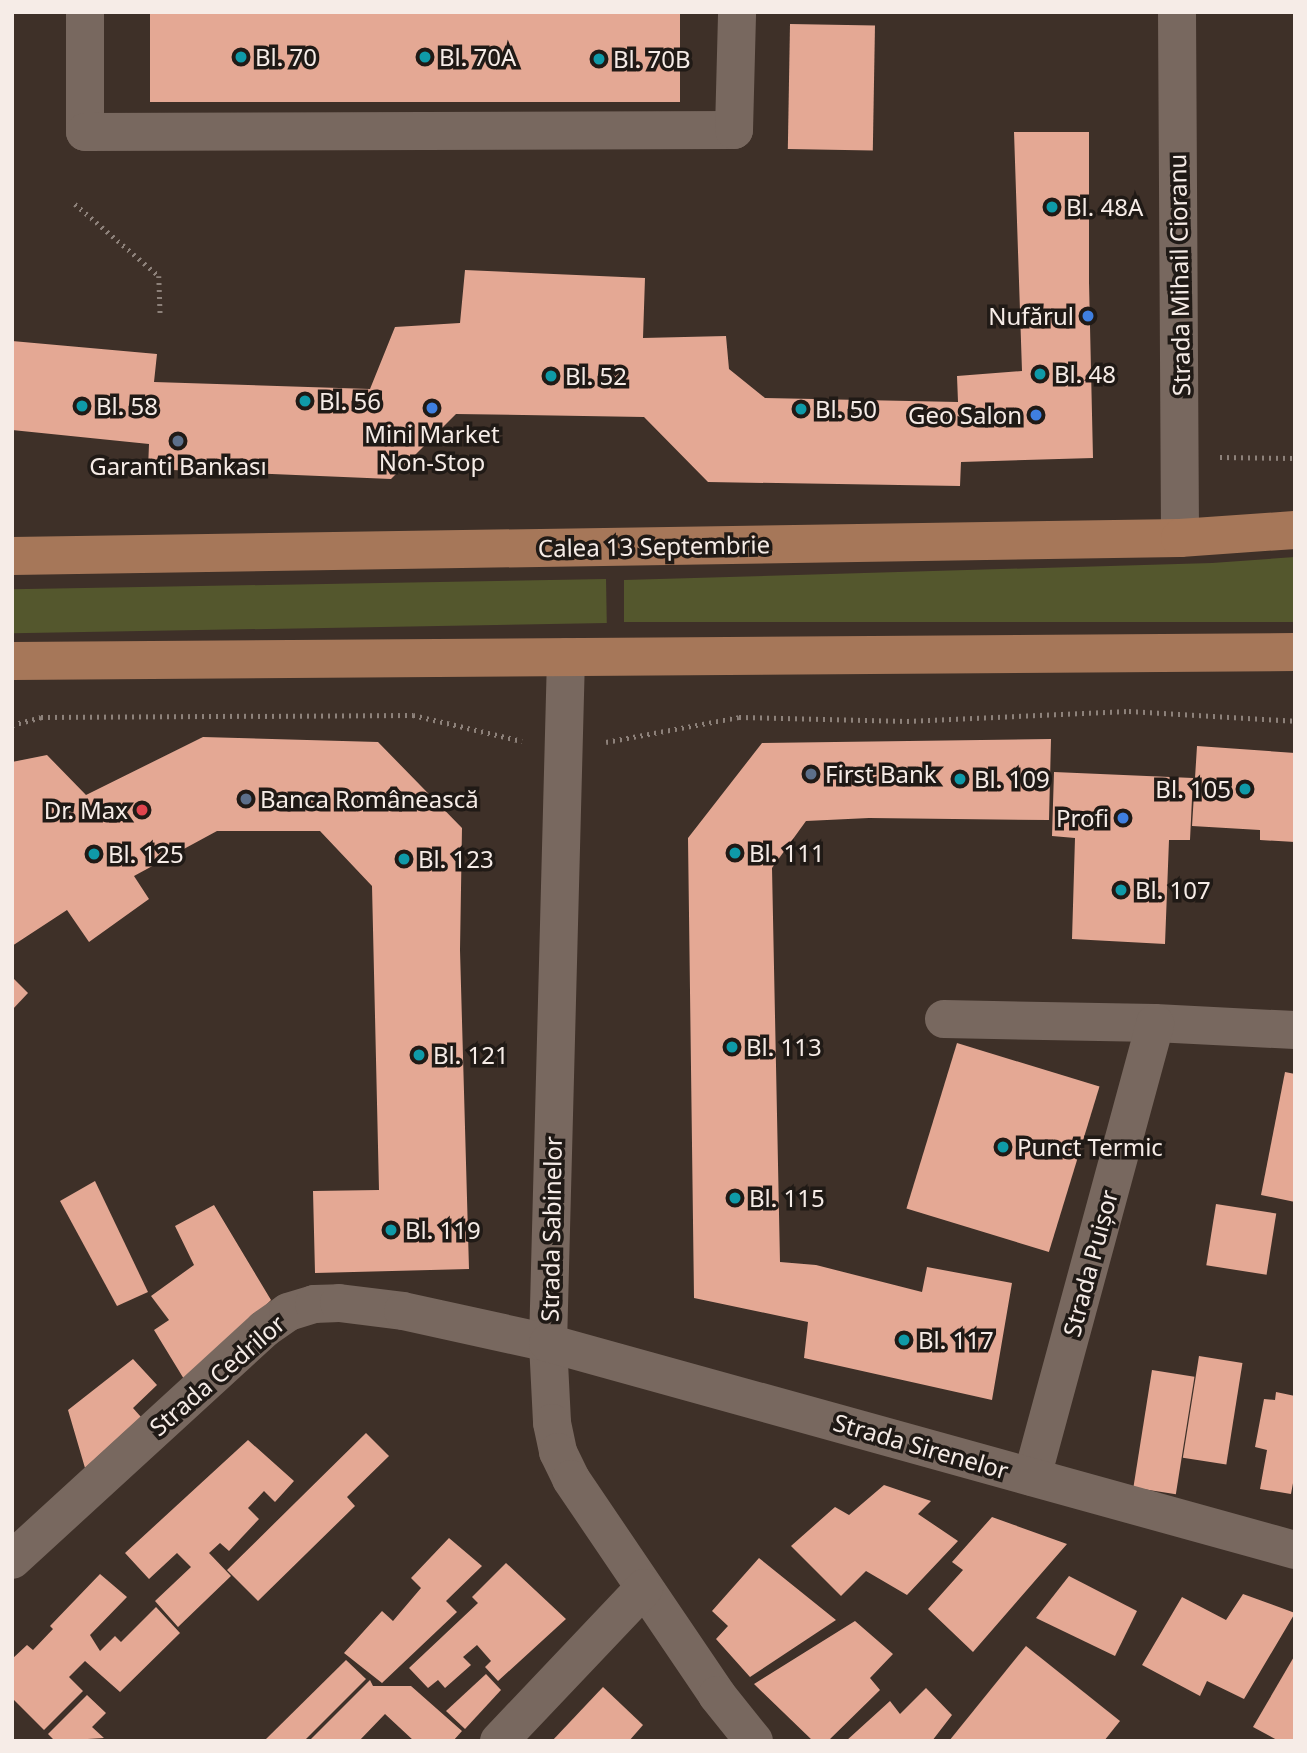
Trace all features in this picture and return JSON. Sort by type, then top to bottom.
[{"type":"main road","name":"Calea 13 Septembrie","points":[[12,556],[1180,538],[1295,530]]},
{"type":"main road","points":[[12,661],[1295,652]]},
{"type":"street","points":[[85,12],[85,132],[126,132],[734,130],[737,12]]},
{"type":"street","name":"Strada Mihail Cioranu","points":[[1177,12],[1180,538]]},
{"type":"street","name":"Strada Sabinelor","points":[[566,657],[548,1343],[548,1388],[558,1452],[571,1479],[644,1588],[718,1695],[754,1741]]},
{"type":"street","points":[[944,1019],[1155,1023],[1295,1030]]},
{"type":"street","name":"Strada Puișor","points":[[1032,1477],[1155,1023]]},
{"type":"street","name":"Strada Cedrilor","points":[[12,1560],[264,1329],[288,1312],[314,1304],[339,1303],[403,1311],[548,1343]]},
{"type":"street","name":"Strada Sirenelor","points":[[548,1343],[1295,1550]]},
{"type":"street","points":[[499,1741],[644,1588]]},
{"type":"path","points":[[75,204],[159,276],[160,314]]},
{"type":"path","points":[[1181,457],[1295,458]]},
{"type":"path","points":[[12,725],[41,717],[414,715],[562,750],[738,717],[906,721],[1129,711],[1295,722]]},
{"type":"green space","points":[[1295,557],[1295,622],[624,622],[624,580],[1212,563]]},
{"type":"green space","points":[[606,579],[607,623],[13,633],[12,589]]},
{"type":"building","points":[[150,12],[680,12],[680,102],[150,102]]},
{"type":"building","points":[[790,24],[875,25],[873,150],[788,149]]},
{"type":"building","points":[[1014,132],[1089,132],[1093,458],[961,462],[960,486],[708,482],[644,417],[456,414],[391,479],[148,469],[149,444],[12,430],[12,341],[157,354],[154,382],[370,389],[395,327],[460,323],[465,270],[645,278],[643,338],[726,336],[729,369],[765,398],[958,402],[957,376],[1022,371]]},
{"type":"building","points":[[203,737],[378,742],[462,828],[460,950],[469,1269],[315,1273],[313,1191],[379,1190],[372,886],[320,831],[217,831],[134,876],[149,899],[89,942],[67,910],[12,946],[12,762],[47,755],[86,795]]},
{"type":"building","points":[[1051,739],[1049,820],[869,818],[806,821],[772,868],[780,1262],[816,1265],[922,1292],[927,1267],[1012,1283],[992,1400],[804,1358],[808,1322],[694,1298],[688,838],[762,743]]},
{"type":"building","name":"Bl. 105","points":[[1197,746],[1295,753],[1295,842],[1260,840],[1260,830],[1192,826]]},
{"type":"building","name":"Bl. 107","points":[[1054,772],[1193,778],[1190,840],[1169,840],[1165,944],[1072,939],[1075,838],[1052,836]]},
{"type":"building","points":[[12,977],[28,993],[12,1010]]},
{"type":"building","name":"Punct Termic","points":[[957,1043],[1099,1087],[1049,1252],[906,1208]]},
{"type":"building","points":[[1285,1072],[1295,1074],[1295,1202],[1261,1195]]},
{"type":"building","points":[[95,1181],[148,1292],[117,1306],[60,1201]]},
{"type":"building","points":[[1216,1204],[1276,1214],[1267,1275],[1206,1265]]},
{"type":"building","points":[[214,1205],[271,1300],[187,1384],[154,1330],[169,1320],[151,1296],[194,1265],[175,1226]]},
{"type":"building","points":[[1199,1356],[1242,1363],[1226,1465],[1183,1458]]},
{"type":"building","points":[[133,1359],[157,1385],[133,1408],[141,1417],[85,1468],[68,1410]]},
{"type":"building","points":[[1152,1370],[1194,1377],[1176,1494],[1133,1488]]},
{"type":"building","points":[[1276,1392],[1295,1396],[1295,1472],[1291,1494],[1260,1489],[1267,1450],[1255,1447],[1264,1399],[1275,1400]]},
{"type":"building","points":[[366,1433],[389,1456],[347,1497],[355,1506],[258,1601],[227,1570]]},
{"type":"building","points":[[248,1440],[294,1481],[275,1502],[264,1491],[248,1508],[259,1519],[229,1551],[220,1543],[209,1553],[231,1576],[178,1627],[155,1601],[191,1567],[177,1553],[149,1579],[125,1553]]},
{"type":"building","points":[[884,1485],[931,1501],[918,1514],[958,1541],[907,1595],[866,1571],[841,1596],[791,1546],[835,1507],[849,1515]]},
{"type":"building","points":[[992,1517],[1067,1544],[973,1652],[928,1609],[963,1570],[952,1562]]},
{"type":"building","points":[[449,1538],[482,1566],[446,1601],[457,1612],[382,1683],[344,1653],[382,1611],[393,1621],[421,1588],[411,1578]]},
{"type":"building","points":[[759,1558],[836,1620],[750,1677],[716,1639],[728,1626],[712,1611]]},
{"type":"building","points":[[506,1563],[566,1619],[498,1681],[485,1667],[491,1661],[477,1645],[463,1657],[471,1665],[445,1688],[438,1680],[428,1688],[409,1668],[478,1603],[472,1597]]},
{"type":"building","points":[[100,1574],[127,1597],[90,1635],[100,1651],[115,1636],[121,1642],[156,1607],[180,1633],[120,1692],[85,1661],[69,1677],[83,1691],[44,1730],[12,1698],[12,1659],[27,1645],[33,1650],[53,1629],[50,1626]]},
{"type":"building","points":[[1069,1576],[1137,1611],[1115,1656],[1036,1618]]},
{"type":"building","points":[[1243,1594],[1295,1613],[1244,1699],[1207,1681],[1200,1696],[1142,1665],[1182,1597],[1226,1620]]},
{"type":"building","points":[[855,1621],[893,1654],[870,1678],[880,1690],[828,1741],[813,1741],[754,1684]]},
{"type":"building","points":[[1026,1646],[1120,1721],[1104,1741],[949,1741]]},
{"type":"building","points":[[1295,1655],[1295,1741],[1279,1741],[1253,1727]]},
{"type":"building","points":[[346,1660],[366,1679],[304,1741],[264,1741]]},
{"type":"building","points":[[486,1674],[501,1690],[465,1729],[446,1711]]},
{"type":"building","points":[[370,1680],[373,1686],[411,1686],[462,1731],[453,1741],[414,1741],[385,1714],[359,1741],[309,1741]]},
{"type":"building","points":[[603,1687],[643,1725],[629,1741],[552,1741]]},
{"type":"building","points":[[926,1688],[952,1715],[932,1741],[846,1741],[890,1701],[900,1714]]},
{"type":"building","points":[[87,1695],[106,1713],[92,1727],[104,1738],[55,1741],[48,1734]]},
{"type":"place","name":"Bl. 70","points":[[241,57]]},
{"type":"place","name":"Bl. 70A","points":[[425,57]]},
{"type":"place","name":"Bl. 70B","points":[[599,59]]},
{"type":"place","name":"Bl. 48A","points":[[1052,207]]},
{"type":"place","name":"Nufărul","points":[[1088,316]]},
{"type":"place","name":"Bl. 48","points":[[1040,374]]},
{"type":"place","name":"Bl. 52","points":[[551,376]]},
{"type":"place","name":"Bl. 56","points":[[305,401]]},
{"type":"place","name":"Bl. 58","points":[[82,406]]},
{"type":"place","name":"Mini Market Non-Stop","points":[[432,408]]},
{"type":"place","name":"Bl. 50","points":[[801,409]]},
{"type":"place","name":"Geo Salon","points":[[1036,415]]},
{"type":"place","name":"Garanti Bankası","points":[[178,441]]},
{"type":"place","name":"First Bank","points":[[811,774]]},
{"type":"place","name":"Bl. 109","points":[[960,779]]},
{"type":"place","name":"Bl. 105","points":[[1245,789]]},
{"type":"place","name":"Banca Românească","points":[[246,799]]},
{"type":"place","name":"Dr. Max","points":[[142,810]]},
{"type":"place","name":"Profi","points":[[1123,818]]},
{"type":"place","name":"Bl. 111","points":[[735,853]]},
{"type":"place","name":"Bl. 125","points":[[94,854]]},
{"type":"place","name":"Bl. 123","points":[[404,859]]},
{"type":"place","name":"Bl. 107","points":[[1121,890]]},
{"type":"place","name":"Bl. 113","points":[[732,1047]]},
{"type":"place","name":"Bl. 121","points":[[419,1055]]},
{"type":"place","name":"Punct Termic","points":[[1003,1147]]},
{"type":"place","name":"Bl. 115","points":[[735,1198]]},
{"type":"place","name":"Bl. 119","points":[[391,1230]]},
{"type":"place","name":"Bl. 117","points":[[904,1340]]}]
